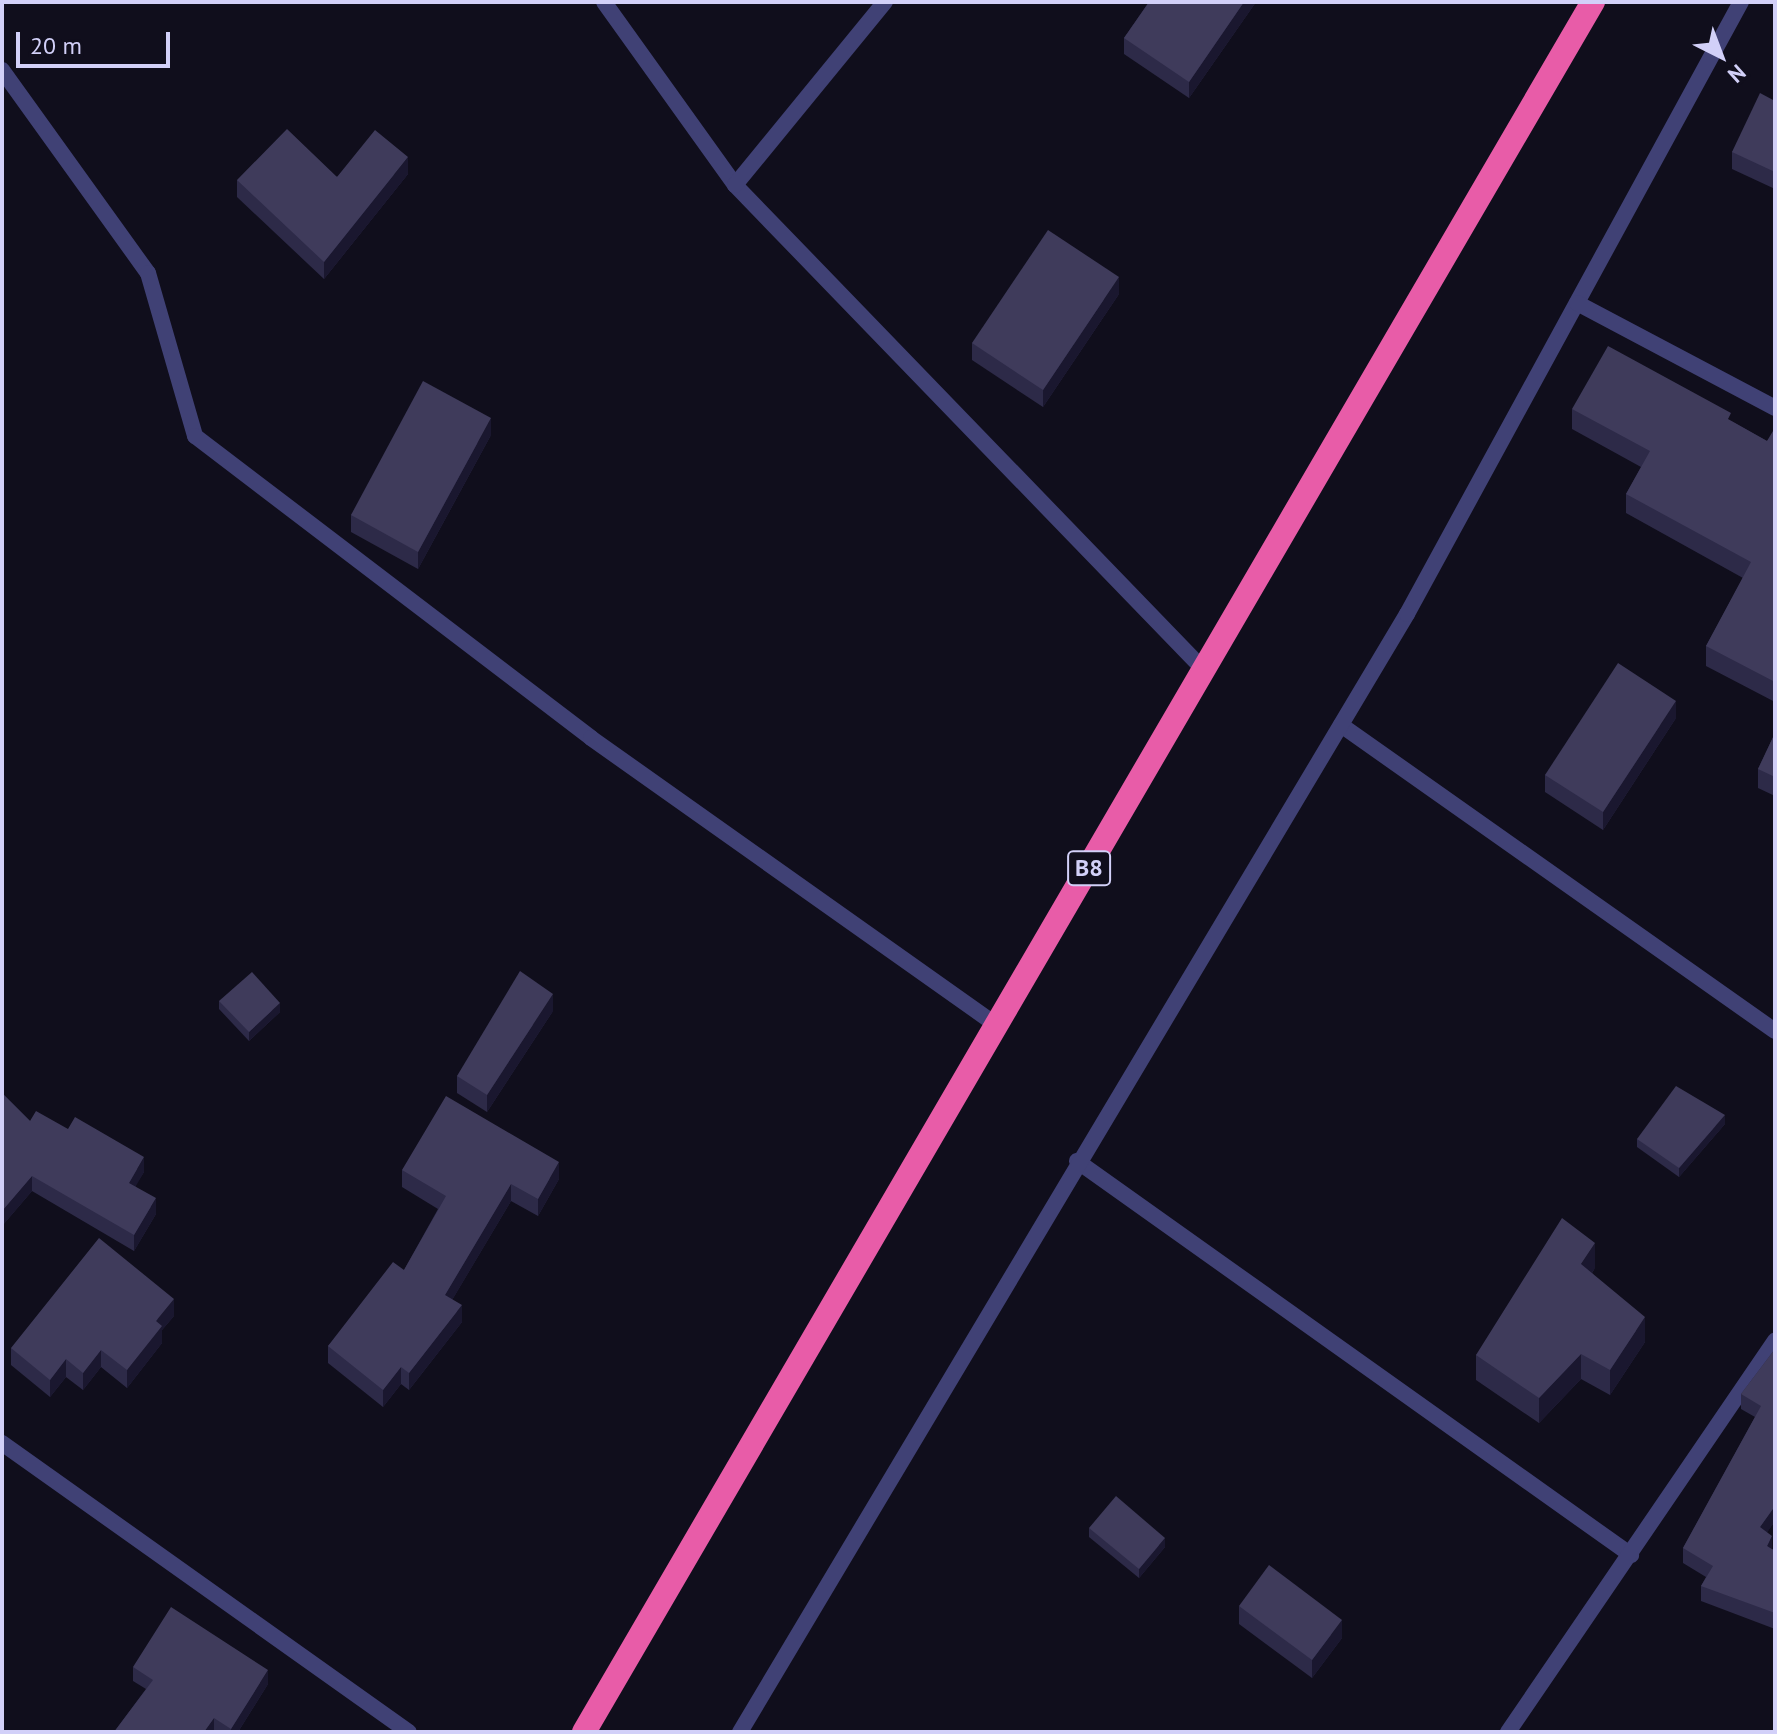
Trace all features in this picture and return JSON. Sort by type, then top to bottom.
[{"type":"highway","name":"B8","points":[[584,1732],[1593,2]]},
{"type":"street","points":[[604,2],[735,185],[1204,670]]},
{"type":"street","points":[[735,185],[885,2]]},
{"type":"street","points":[[740,1732],[1077,1161],[1341,725],[1741,2]]},
{"type":"street","points":[[2,70],[148,273],[195,436],[591,738],[998,1026]]},
{"type":"street","points":[[1577,303],[1775,408]]},
{"type":"street","points":[[1341,725],[1775,1031]]},
{"type":"street","points":[[1077,1161],[1631,1555]]},
{"type":"street","points":[[1508,1732],[1775,1340]]},
{"type":"street","points":[[2,1443],[409,1732]]},
{"type":"building","points":[[1149,2],[1244,2],[1189,82],[1124,38]]},
{"type":"building","points":[[1760,93],[1775,101],[1775,172],[1732,152]]},
{"type":"building","points":[[287,129],[337,177],[375,130],[408,157],[324,262],[237,180]]},
{"type":"building","points":[[1048,230],[1119,277],[1043,390],[972,343]]},
{"type":"building","points":[[1608,346],[1731,413],[1728,419],[1767,441],[1775,432],[1775,682],[1706,646],[1751,562],[1626,494],[1650,451],[1572,409]]},
{"type":"building","points":[[423,381],[491,418],[418,552],[351,515]]},
{"type":"building","points":[[1618,663],[1676,701],[1603,812],[1545,775]]},
{"type":"building","points":[[1775,733],[1775,777],[1758,769]]},
{"type":"building","points":[[520,971],[553,994],[487,1095],[457,1076]]},
{"type":"building","points":[[252,972],[280,1003],[249,1032],[219,1001]]},
{"type":"building","points":[[1676,1086],[1725,1115],[1679,1168],[1637,1139]]},
{"type":"building","points":[[2,1093],[30,1121],[36,1111],[68,1129],[75,1117],[144,1157],[129,1183],[156,1198],[134,1235],[32,1176],[2,1211]]},
{"type":"building","points":[[446,1096],[559,1162],[538,1199],[511,1184],[445,1295],[462,1305],[409,1373],[401,1367],[383,1390],[328,1346],[393,1262],[404,1270],[446,1196],[402,1170]]},
{"type":"building","points":[[1562,1218],[1595,1243],[1581,1264],[1645,1317],[1610,1370],[1581,1354],[1539,1398],[1476,1355]]},
{"type":"building","points":[[99,1238],[174,1299],[156,1321],[162,1326],[127,1370],[101,1350],[83,1373],[66,1359],[50,1380],[11,1348]]},
{"type":"building","points":[[1775,1349],[1775,1506],[1760,1527],[1772,1536],[1767,1546],[1775,1551],[1775,1613],[1701,1586],[1713,1566],[1683,1548],[1761,1406],[1741,1394]]},
{"type":"building","points":[[1116,1496],[1165,1538],[1139,1569],[1089,1528]]},
{"type":"building","points":[[1269,1565],[1342,1620],[1312,1660],[1239,1606]]},
{"type":"building","points":[[171,1607],[268,1670],[231,1729],[214,1718],[204,1732],[114,1732],[153,1680],[133,1667]]}]
